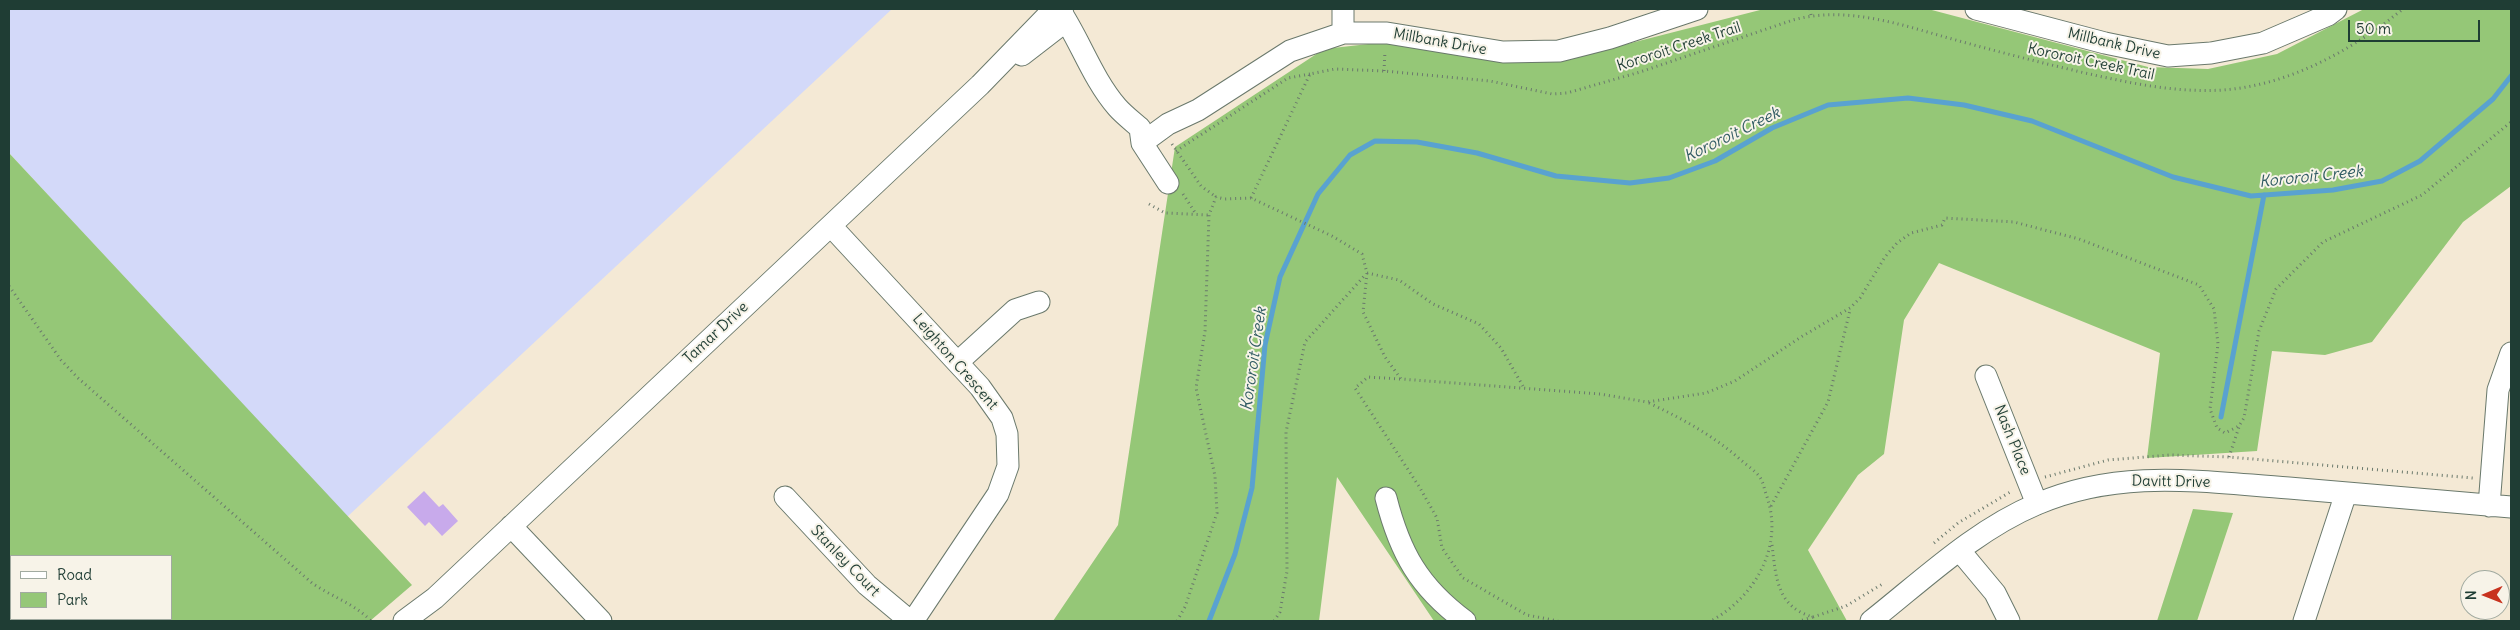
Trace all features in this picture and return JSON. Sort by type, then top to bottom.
[{"type":"street","points":[[1343,9],[1351,32]]},
{"type":"street","points":[[1351,32],[1357,9]]},
{"type":"street","name":"Millbank Drive","points":[[1145,148],[1168,124],[1198,110],[1290,51],[1351,32],[1386,33],[1502,52],[1559,51],[1610,38],[1697,9]]},
{"type":"street","name":"Millbank Drive","points":[[1976,9],[2105,43],[2168,56],[2211,53],[2263,43],[2328,15],[2336,9]]},
{"type":"street","points":[[1054,15],[1117,107],[1126,136],[1145,148],[1168,183]]},
{"type":"street","name":"Tamar Drive","points":[[404,621],[435,598],[1054,15]]},
{"type":"street","name":"Leighton Crescent","points":[[830,226],[958,362],[993,402],[1002,418],[1007,434],[1008,466],[1004,481],[994,500],[911,621]]},
{"type":"street","points":[[958,362],[1015,310],[1039,302]]},
{"type":"street","points":[[2489,506],[2498,390],[2511,353]]},
{"type":"street","name":"Nash Place","points":[[1986,376],[2037,504]]},
{"type":"street","name":"Davitt Drive","points":[[1871,621],[1997,524],[2037,504],[2082,489],[2117,481],[2152,478],[2511,508]]},
{"type":"street","points":[[2304,621],[2346,493]]},
{"type":"street","name":"Stanley Court","points":[[785,497],[866,585],[911,621]]},
{"type":"street","points":[[1386,498],[1403,552],[1420,578],[1443,604],[1465,621]]},
{"type":"street","points":[[511,526],[601,621]]},
{"type":"street","points":[[1960,551],[1995,593],[2009,621]]},
{"type":"street","name":"Tamar Drive","points":[[422,621],[435,598]]},
{"type":"path","points":[[1810,9],[1810,15]]},
{"type":"path","name":"Kororoit Creek Trail","points":[[1176,151],[1288,78],[1335,70],[1384,71],[1490,80],[1552,94],[1567,93],[1640,72],[1810,15],[1862,16],[1886,20],[2024,59],[2132,84],[2181,90],[2215,90],[2255,85],[2293,75],[2324,61],[2364,39],[2404,9]]},
{"type":"path","points":[[1384,71],[1386,42]]},
{"type":"path","points":[[1251,198],[1310,74]]},
{"type":"path","points":[[2229,457],[2239,426],[2244,418],[2259,331],[2276,289],[2323,242],[2422,195],[2511,122]]},
{"type":"path","points":[[1171,142],[1201,186],[1216,197],[1224,199],[1251,198],[1332,236],[1362,254],[1367,273],[1364,312],[1385,357],[1400,379]]},
{"type":"path","points":[[1168,183],[1178,187],[1196,215]]},
{"type":"path","points":[[1177,621],[1185,607],[1217,514],[1215,476],[1196,388],[1205,330],[1209,215],[1216,197]]},
{"type":"path","points":[[1149,204],[1159,212],[1209,215]]},
{"type":"path","points":[[1648,402],[1706,393],[1735,381],[1801,336],[1850,308],[1860,298],[1885,257],[1897,243],[1910,233],[1942,225],[1945,218],[2014,222],[2079,239],[2199,285],[2214,309],[2218,344],[2210,409],[2212,419],[2217,428],[2225,433],[2239,426]]},
{"type":"path","points":[[1367,273],[1399,280],[1433,304],[1479,324],[1501,348],[1524,388]]},
{"type":"path","points":[[1274,621],[1280,612],[1287,571],[1286,432],[1305,342],[1367,273]]},
{"type":"path","points":[[9,286],[61,360],[99,397],[312,584],[325,593],[355,607],[371,621]]},
{"type":"path","points":[[1771,507],[1828,402],[1850,308]]},
{"type":"path","points":[[1558,621],[1527,615],[1462,578],[1442,548],[1437,518],[1411,472],[1355,388],[1368,377],[1600,394],[1648,402],[1690,422],[1728,448],[1760,477],[1771,507],[1774,563],[1783,597],[1790,607],[1800,614],[1813,617]]},
{"type":"path","points":[[2147,458],[2170,455],[2229,457],[2491,480]]},
{"type":"path","points":[[1711,621],[1739,601],[1753,586],[1772,543]]},
{"type":"path","points":[[1799,621],[1846,606],[1882,585]]},
{"type":"shaded area","points":[[9,9],[892,9],[347,517],[9,153]]},
{"type":"green space","points":[[1764,9],[1928,9],[2148,67],[2208,69],[2277,54],[2364,9],[2511,9],[2511,186],[2463,222],[2372,342],[2325,355],[2272,351],[2257,451],[2147,458],[2160,353],[1939,263],[1904,320],[1884,454],[1858,475],[1808,550],[1847,621],[1434,621],[1337,477],[1319,621],[1053,621],[1118,525],[1175,147],[1324,49],[1395,41],[1588,54]]},
{"type":"green space","points":[[9,153],[412,585],[370,621],[9,621]]},
{"type":"green space","points":[[2193,509],[2233,513],[2197,621],[2157,621]]},
{"type":"building","points":[[424,491],[439,507],[443,504],[458,521],[442,536],[429,522],[425,526],[407,507]]},
{"type":"waterway","name":"Kororoit Creek","points":[[1209,621],[1235,554],[1252,488],[1265,345],[1280,277],[1318,194],[1350,155],[1375,141],[1417,142],[1477,153],[1556,176],[1630,183],[1669,178],[1715,161],[1772,128],[1828,105],[1908,98],[1964,105],[2032,121],[2173,177],[2251,196],[2333,190],[2382,181],[2420,161],[2493,99],[2511,76]]},
{"type":"waterway","points":[[2221,417],[2264,195]]}]
